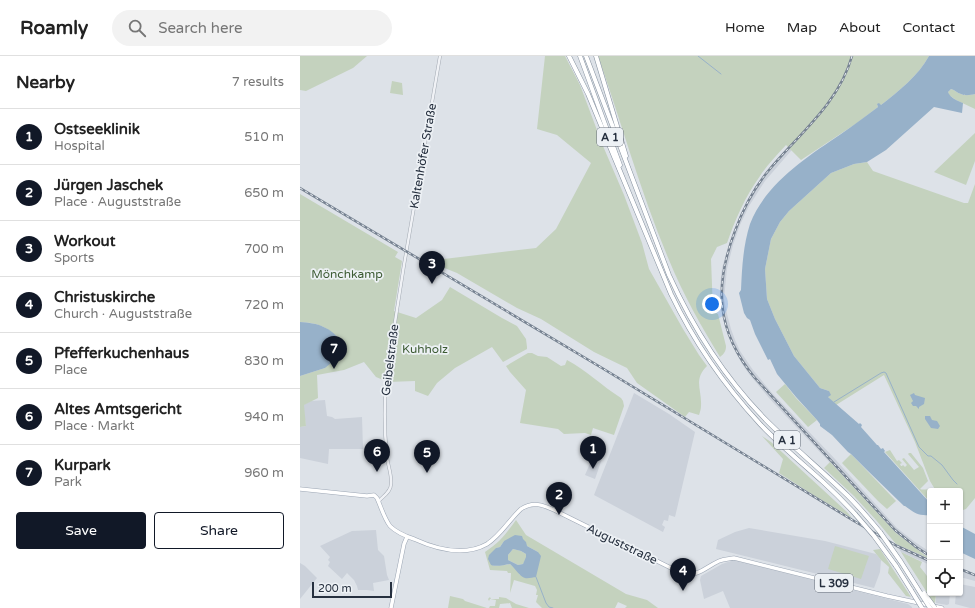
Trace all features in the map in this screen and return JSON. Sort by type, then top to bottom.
[{"type":"highway","points":[[569,56],[588,94],[640,219]]},
{"type":"highway","name":"A 1","points":[[580,56],[640,219],[671,294],[688,328],[717,373],[761,425],[824,483],[855,514],[874,536],[922,608]]},
{"type":"highway","name":"A 1","points":[[586,56],[676,291],[714,357],[765,419],[848,496],[880,532],[890,545],[930,608]]},
{"type":"highway","points":[[596,56],[633,180]]},
{"type":"highway","points":[[918,589],[924,593],[935,608]]},
{"type":"main road","points":[[300,488],[367,496],[379,501]]},
{"type":"main road","name":"L 309","points":[[379,501],[389,524],[395,530],[407,537]]},
{"type":"main road","name":"Auguststraße","points":[[407,537],[446,550],[476,549],[494,539],[525,506],[538,504],[554,510],[674,570],[686,574],[697,573],[720,561],[734,558],[942,608]]},
{"type":"main road","points":[[392,608],[404,544],[407,537]]},
{"type":"street","name":"Kaltenhöfer Straße","points":[[406,256],[440,56]]},
{"type":"street","name":"Geibelstraße","points":[[379,501],[389,491],[391,486],[387,457],[385,421],[386,384],[406,256]]},
{"type":"shaded area","points":[[824,106],[809,130],[765,181],[749,206],[740,225],[727,269],[724,299],[727,314],[740,351],[772,393],[835,459],[897,528],[927,550],[927,556],[896,533],[769,398],[742,364],[731,342],[722,315],[720,286],[722,268],[739,218],[761,178]]},
{"type":"shaded area","points":[[634,393],[695,432],[675,517],[669,515],[668,521],[664,520],[662,525],[665,527],[663,532],[594,495]]},
{"type":"shaded area","points":[[325,400],[327,416],[335,419],[362,417],[363,449],[329,449],[328,464],[300,458],[300,427],[306,426],[303,405],[311,401]]},
{"type":"shaded area","points":[[597,454],[603,456],[595,479],[585,475],[591,461],[593,462]]},
{"type":"shaded area","points":[[749,528],[825,541],[876,554],[881,560],[880,572],[874,588],[716,549],[718,540],[735,532]]},
{"type":"shaded area","points":[[376,530],[378,550],[384,556],[389,580],[373,583],[374,591],[358,590],[354,580],[347,573],[342,579],[328,566],[330,562],[328,560],[330,557],[320,546],[352,531]]},
{"type":"shaded area","points":[[896,544],[927,558],[927,564],[901,552]]},
{"type":"shaded area","points":[[734,560],[908,604],[912,608],[730,608],[723,591],[704,599],[700,580],[701,576],[722,564]]},
{"type":"shaded area","points":[[300,563],[317,578],[300,599]]},
{"type":"shaded area","points":[[963,568],[975,574],[975,581],[963,578]]},
{"type":"shaded area","points":[[963,585],[975,587],[975,608],[955,604],[956,596],[963,596]]},
{"type":"shaded area","points":[[936,596],[950,596],[949,604],[936,603]]},
{"type":"green space","points":[[300,56],[367,56],[353,68],[306,91],[300,90]]},
{"type":"green space","points":[[545,56],[565,56],[580,85],[603,146],[624,195],[642,243],[649,269],[683,329],[707,366],[699,380],[701,409],[699,415],[689,412],[685,417],[637,383],[627,368],[594,352],[541,319],[517,308],[457,273],[427,261],[536,248],[556,229],[591,163],[557,135],[537,129]]},
{"type":"green space","points":[[598,56],[929,56],[908,83],[881,105],[877,104],[878,107],[857,123],[801,160],[786,145],[763,172],[745,200],[727,243],[717,247],[711,259],[713,311],[718,314],[726,346],[723,355],[720,357],[699,322],[674,273],[641,184]]},
{"type":"green space","points":[[392,81],[402,83],[403,95],[390,93]]},
{"type":"green space","points":[[951,89],[964,95],[975,94],[975,109],[949,95],[948,92]]},
{"type":"green space","points":[[975,133],[975,161],[966,185],[934,172]]},
{"type":"green space","points":[[867,162],[873,171],[964,203],[968,203],[975,184],[975,498],[966,509],[963,510],[963,488],[934,488],[930,481],[915,442],[884,375],[836,405],[828,397],[829,391],[820,388],[794,356],[775,319],[767,299],[765,269],[771,239],[780,222],[789,211],[831,173],[854,164]]},
{"type":"green space","points":[[300,194],[398,252],[395,257],[402,261],[394,311],[416,318],[442,300],[450,287],[517,326],[526,339],[527,349],[503,362],[492,347],[455,368],[437,383],[428,396],[415,391],[415,381],[388,382],[376,377],[364,362],[344,370],[317,375],[318,398],[304,405],[306,426],[300,427],[300,376],[325,368],[339,338],[321,326],[312,323],[300,322]]},
{"type":"green space","points":[[528,353],[547,357],[561,366],[565,365],[567,360],[581,368],[621,398],[624,406],[614,435],[593,428],[591,435],[585,433],[564,434],[558,429],[520,423],[526,390],[506,366]]},
{"type":"green space","points":[[785,384],[817,420],[808,427],[776,392]]},
{"type":"green space","points":[[762,436],[771,442],[852,518],[779,473],[783,459]]},
{"type":"green space","points":[[890,450],[897,461],[899,460],[902,463],[900,464],[901,466],[903,465],[905,467],[907,465],[902,459],[904,458],[914,470],[919,467],[908,454],[911,453],[923,468],[928,481],[920,489],[927,489],[927,499],[885,452]]},
{"type":"green space","points":[[851,454],[896,501],[887,509],[842,463]]},
{"type":"green space","points":[[830,462],[896,533],[927,558],[896,544],[854,496],[824,468]]},
{"type":"green space","points":[[516,520],[526,535],[626,594],[647,600],[658,608],[625,608],[627,606],[618,602],[615,608],[542,608],[536,602],[538,595],[536,595],[537,590],[535,586],[514,580],[510,593],[511,573],[508,573],[507,571],[490,570],[485,552],[506,534]],"holes":[[[504,541],[527,546],[538,552],[520,575],[510,564],[493,566],[496,548],[500,547]]]},
{"type":"green space","points":[[835,546],[869,556],[861,579],[828,569]]},
{"type":"green space","points":[[513,549],[526,554],[527,557],[523,564],[518,565],[508,560],[508,555]]},
{"type":"green space","points":[[880,549],[911,597],[906,596],[888,573],[889,567],[873,550]]},
{"type":"green space","points":[[901,552],[922,562],[920,567],[927,577],[927,593]]},
{"type":"green space","points":[[450,596],[463,599],[487,608],[448,608]]},
{"type":"green space","points":[[929,596],[936,596],[935,603]]},
{"type":"green space","points":[[490,597],[491,599],[499,599],[499,597],[506,598],[516,604],[529,608],[512,608],[510,603],[500,604],[499,608],[489,608],[490,606],[495,606],[496,600],[490,599],[489,601],[488,599]]},
{"type":"water","points":[[929,56],[975,56],[975,94],[964,95],[951,89],[948,92],[952,98],[963,103],[962,113],[934,107],[886,150],[867,162],[854,164],[831,173],[789,211],[780,222],[771,239],[765,269],[767,299],[775,319],[794,356],[820,388],[829,391],[831,395],[828,397],[862,425],[861,427],[881,449],[883,448],[885,451],[884,452],[927,500],[927,515],[922,515],[917,514],[904,506],[832,435],[820,426],[817,420],[777,374],[755,334],[750,320],[744,313],[739,293],[741,290],[743,257],[750,224],[757,209],[766,196],[801,162],[878,107],[877,104],[879,103],[881,105],[901,89],[914,77]]},
{"type":"water","points":[[300,322],[313,323],[324,327],[333,333],[342,343],[340,355],[325,368],[300,376]]},
{"type":"water","points":[[914,393],[915,395],[925,398],[924,404],[919,407],[919,409],[911,403],[913,401],[910,395]]},
{"type":"water","points":[[925,416],[930,416],[932,420],[937,421],[940,426],[938,429],[931,428],[925,419]]},
{"type":"water","points":[[963,528],[975,534],[975,559],[963,553]]},
{"type":"water","points":[[515,535],[522,536],[527,546],[538,552],[541,556],[536,577],[523,577],[510,564],[498,566],[491,565],[488,559],[489,555],[496,548],[500,547],[504,541]],"holes":[[[513,549],[526,554],[523,564],[518,565],[508,560],[508,555]]]},
{"type":"waterway","points":[[698,56],[721,74]]},
{"type":"waterway","points":[[834,402],[881,373],[886,373],[919,447],[928,456],[931,456],[942,465],[957,484]]},
{"type":"waterway","points":[[536,577],[546,603],[549,607],[553,608]]},
{"type":"railway","points":[[852,56],[838,89],[817,117],[769,170],[758,184],[745,207],[728,251],[722,289],[722,308],[732,343],[755,378],[895,530],[927,554]]},
{"type":"railway","points":[[300,188],[602,368],[854,521],[897,546],[928,560]]},
{"type":"railway","points":[[963,570],[975,575]]},
{"type":"place","name":"Workout","points":[[432,284]]},
{"type":"place","name":"Kurpark","points":[[334,369]]},
{"type":"place","name":"Ostseeklinik","points":[[593,469]]},
{"type":"place","name":"Altes Amtsgericht","points":[[377,472]]},
{"type":"place","name":"Pfefferkuchenhaus","points":[[427,473]]},
{"type":"place","name":"Jürgen Jaschek","points":[[559,515]]},
{"type":"place","name":"Christuskirche","points":[[683,591]]},
{"type":"park label","name":"Mönchkamp","points":[[347,274]]},
{"type":"park label","name":"Kuhholz","points":[[425,349]]}]
